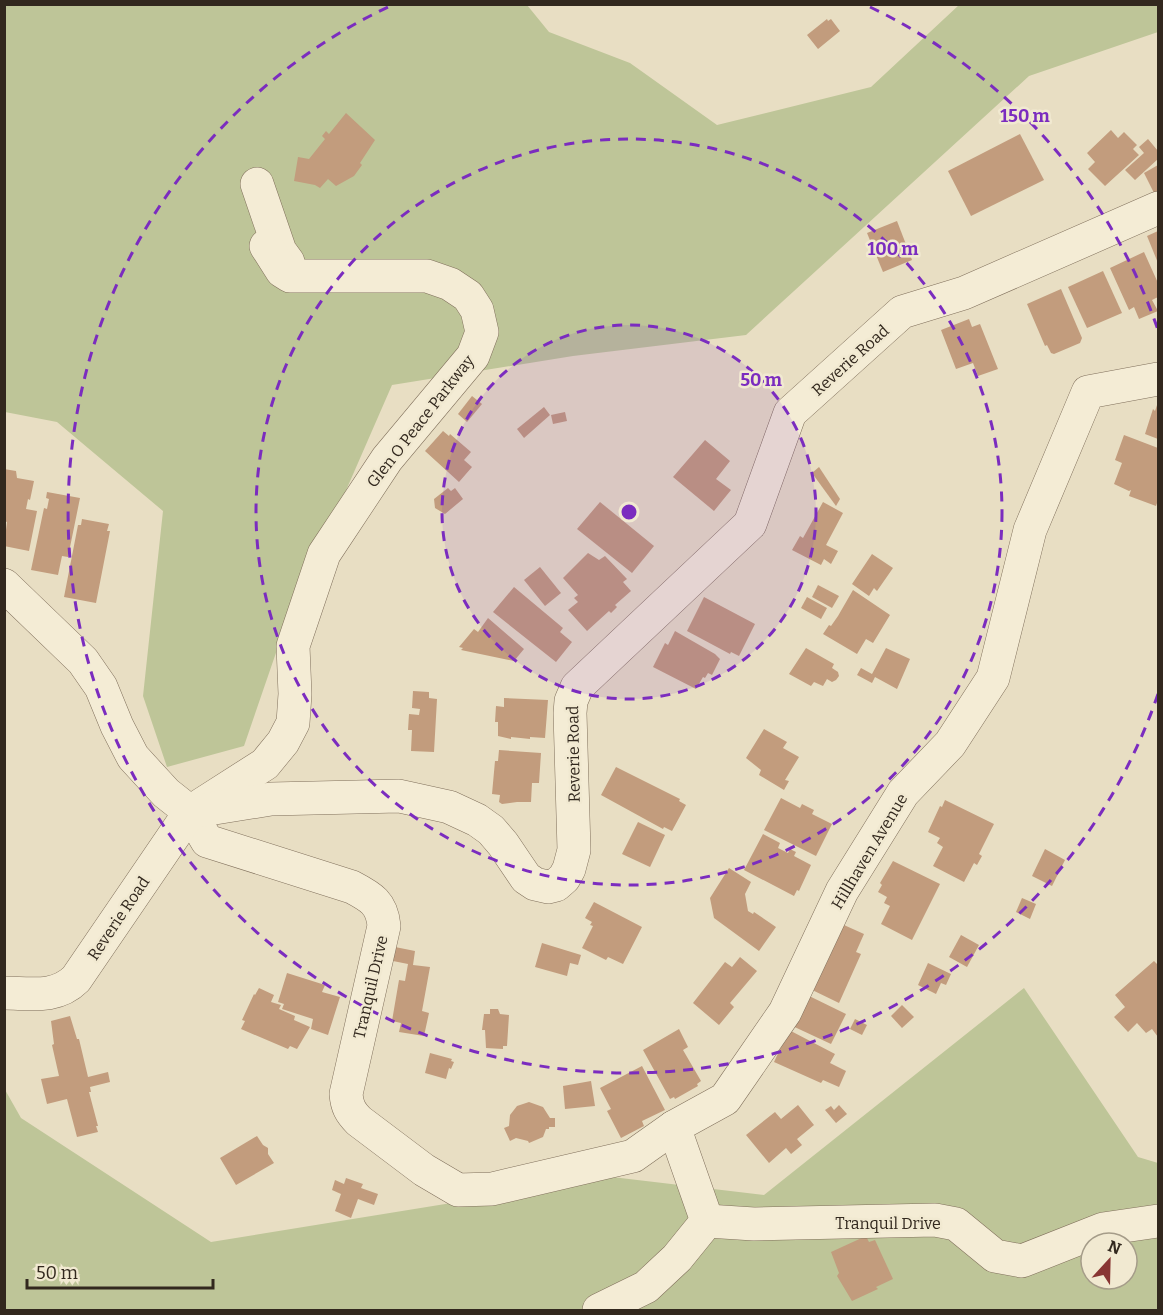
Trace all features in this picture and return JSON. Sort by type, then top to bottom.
[{"type":"street","points":[[257,184],[280,251],[298,276]]},
{"type":"street","name":"Reverie Road","points":[[4,993],[54,993],[68,987],[76,979],[190,812],[271,799],[399,796],[449,807],[477,820],[491,830],[503,844],[526,878],[535,884],[548,887],[556,885],[564,878],[574,850],[570,713],[571,701],[577,687],[750,524],[790,413],[902,312],[964,293],[1158,208]]},
{"type":"street","points":[[267,246],[282,271],[290,276],[298,276]]},
{"type":"street","name":"Glen O Peace Parkway","points":[[190,812],[265,765],[283,742],[293,723],[295,694],[293,646],[324,554],[387,459],[473,356],[482,332],[477,310],[468,296],[450,284],[427,276],[298,276]]},
{"type":"street","name":"Hillhaven Avenue","points":[[674,1127],[724,1099],[785,1012],[842,891],[903,793],[950,744],[993,678],[1030,530],[1088,392],[1158,379]]},
{"type":"street","name":"Tranquil Drive","points":[[4,585],[83,661],[101,687],[133,757],[166,793],[190,812],[207,841],[352,887],[368,896],[383,912],[384,926],[348,1082],[347,1104],[351,1113],[359,1121],[424,1170],[458,1190],[492,1189],[633,1156],[674,1127]]},
{"type":"street","points":[[599,1311],[646,1287],[678,1258],[707,1221],[674,1127]]},
{"type":"street","name":"Tranquil Drive","points":[[707,1221],[754,1224],[935,1220],[956,1224],[995,1256],[1022,1261],[1103,1228],[1158,1221]]},
{"type":"green space","points":[[4,5],[527,5],[549,32],[630,63],[717,125],[871,87],[959,5],[1158,5],[1158,32],[1029,76],[746,335],[573,356],[392,385],[279,644],[244,746],[167,767],[143,696],[163,511],[57,422],[5,412]]},
{"type":"green space","points":[[1024,988],[1138,1157],[1158,1163],[1158,1310],[5,1310],[4,1088],[21,1118],[211,1242],[612,1177],[764,1195]]},
{"type":"building","points":[[827,19],[828,21],[831,19],[840,31],[818,49],[807,35]]},
{"type":"building","points":[[346,113],[375,140],[354,176],[336,186],[328,179],[320,188],[294,181],[298,157],[309,159],[325,139],[322,136],[326,131],[329,134]]},
{"type":"building","points":[[1111,130],[1118,138],[1124,132],[1137,145],[1133,149],[1139,155],[1105,186],[1088,169],[1095,162],[1087,153]]},
{"type":"building","points":[[1020,134],[1044,180],[971,216],[948,171]]},
{"type":"building","points":[[1148,139],[1158,151],[1158,159],[1135,180],[1125,170],[1144,153],[1139,147]]},
{"type":"building","points":[[1158,165],[1158,191],[1154,193],[1144,173]]},
{"type":"building","points":[[897,221],[912,260],[883,272],[867,233]]},
{"type":"building","points":[[1158,231],[1158,263],[1147,236]]},
{"type":"building","points":[[1144,252],[1158,283],[1158,297],[1152,300],[1158,311],[1139,319],[1134,307],[1129,310],[1110,268]]},
{"type":"building","points":[[1103,271],[1122,313],[1087,328],[1068,287]]},
{"type":"building","points":[[1061,289],[1082,338],[1080,343],[1054,354],[1047,345],[1045,346],[1027,304]]},
{"type":"building","points":[[969,319],[972,327],[980,324],[998,369],[978,376],[973,363],[956,369],[941,330]]},
{"type":"building","points":[[472,396],[482,404],[467,422],[458,414]]},
{"type":"building","points":[[1158,402],[1158,439],[1145,434],[1153,409],[1155,411]]},
{"type":"building","points":[[544,407],[550,415],[524,438],[517,429]]},
{"type":"building","points":[[565,412],[567,421],[553,424],[551,415]]},
{"type":"building","points":[[443,431],[449,436],[450,434],[471,452],[464,460],[472,467],[459,482],[425,451]]},
{"type":"building","points":[[1124,435],[1158,448],[1156,506],[1129,496],[1131,490],[1114,484],[1122,463],[1115,460]]},
{"type":"building","points":[[705,440],[730,461],[716,479],[731,490],[714,511],[673,477]]},
{"type":"building","points":[[819,467],[840,499],[836,506],[812,473]]},
{"type":"building","points":[[4,469],[16,471],[17,478],[34,481],[26,509],[37,511],[29,551],[4,546],[7,522],[4,521]]},
{"type":"building","points":[[448,488],[451,491],[455,488],[463,499],[445,514],[435,508],[434,499]]},
{"type":"building","points":[[47,492],[80,498],[68,557],[62,556],[58,575],[31,570],[44,508],[47,509],[49,499],[46,498]]},
{"type":"building","points":[[600,502],[654,546],[632,573],[577,529]]},
{"type":"building","points":[[823,502],[843,513],[826,545],[838,551],[831,564],[824,559],[821,565],[792,550],[800,536],[803,538]]},
{"type":"building","points":[[82,519],[109,524],[107,531],[110,531],[96,603],[64,597],[78,525],[81,525]]},
{"type":"building","points":[[588,553],[599,560],[605,556],[627,579],[623,582],[631,591],[615,605],[617,607],[611,613],[609,611],[587,631],[568,610],[578,602],[574,598],[578,595],[563,578]]},
{"type":"building","points":[[872,554],[893,568],[877,591],[874,588],[869,596],[852,584]]},
{"type":"building","points":[[540,567],[561,593],[545,606],[524,580]]},
{"type":"building","points":[[818,585],[839,596],[832,608],[812,597]]},
{"type":"building","points":[[514,587],[563,628],[560,632],[572,642],[556,662],[493,612]]},
{"type":"building","points":[[853,590],[890,615],[873,643],[866,639],[857,654],[823,634],[838,616]]},
{"type":"building","points":[[704,597],[755,624],[739,656],[731,652],[730,654],[687,631]]},
{"type":"building","points":[[807,597],[827,608],[821,619],[801,608]]},
{"type":"building","points":[[488,618],[524,649],[514,661],[461,650],[463,648],[459,647],[474,629],[478,632]]},
{"type":"building","points":[[675,631],[720,659],[712,675],[708,673],[705,678],[703,677],[696,689],[653,667],[665,643],[668,645]]},
{"type":"building","points":[[806,648],[834,664],[832,668],[838,672],[839,676],[836,680],[832,682],[827,679],[823,686],[814,682],[811,686],[789,674]]},
{"type":"building","points":[[886,648],[910,659],[897,689],[875,677],[872,683],[857,675],[861,668],[872,674]]},
{"type":"building","points":[[413,691],[429,692],[429,698],[437,699],[434,752],[411,751],[412,730],[408,730],[409,714],[419,715],[420,709],[412,708]]},
{"type":"building","points":[[504,698],[548,700],[545,738],[511,737],[511,739],[498,736],[498,722],[495,722],[496,706],[504,707]]},
{"type":"building","points":[[764,729],[787,742],[783,748],[799,757],[785,780],[789,781],[784,790],[759,775],[761,770],[746,758]]},
{"type":"building","points":[[499,750],[541,753],[539,783],[532,783],[531,802],[502,804],[499,802],[500,795],[492,794],[495,761],[498,761]]},
{"type":"building","points":[[616,767],[680,799],[679,801],[686,805],[672,831],[664,827],[663,829],[601,795]]},
{"type":"building","points":[[781,798],[800,808],[802,804],[814,810],[812,814],[832,824],[816,856],[764,830]]},
{"type":"building","points":[[945,800],[994,824],[979,854],[982,856],[977,865],[974,863],[964,882],[933,866],[943,847],[937,843],[940,838],[928,832]]},
{"type":"building","points":[[638,822],[665,835],[650,867],[622,854]]},
{"type":"building","points":[[763,834],[780,843],[778,848],[788,853],[790,849],[796,852],[794,856],[811,865],[799,891],[797,890],[794,896],[744,870]]},
{"type":"building","points":[[1045,849],[1065,860],[1052,886],[1032,876]]},
{"type":"building","points":[[893,861],[940,884],[912,940],[881,924],[890,906],[884,903],[887,897],[878,892],[882,885],[880,883]]},
{"type":"building","points":[[729,868],[751,882],[745,894],[748,911],[753,914],[754,912],[776,927],[759,951],[714,918],[710,898]]},
{"type":"building","points":[[1022,898],[1036,904],[1030,919],[1016,912]]},
{"type":"building","points":[[594,902],[642,927],[623,964],[608,957],[606,960],[582,948],[593,926],[590,925],[592,922],[585,918]]},
{"type":"building","points":[[835,921],[864,934],[856,952],[861,954],[839,1003],[804,986]]},
{"type":"building","points":[[961,935],[979,945],[967,967],[949,957]]},
{"type":"building","points":[[542,943],[581,955],[578,965],[570,963],[567,976],[535,967]]},
{"type":"building","points":[[395,947],[415,951],[413,965],[430,967],[422,1011],[429,1013],[424,1036],[399,1032],[401,1023],[392,1021],[399,980],[405,981],[408,964],[393,961]]},
{"type":"building","points":[[740,957],[757,971],[730,1003],[734,1007],[719,1025],[693,1003],[725,962],[732,967]]},
{"type":"building","points":[[1154,961],[1158,965],[1158,1037],[1152,1029],[1146,1033],[1137,1023],[1128,1032],[1114,1017],[1125,1007],[1115,995]]},
{"type":"building","points":[[928,963],[951,974],[946,985],[941,983],[936,994],[918,985]]},
{"type":"building","points":[[287,973],[325,985],[322,992],[340,997],[328,1035],[311,1029],[313,1019],[282,1009],[284,1004],[278,1002]]},
{"type":"building","points":[[259,988],[274,995],[271,1002],[281,1005],[279,1009],[295,1016],[294,1020],[310,1027],[297,1049],[290,1046],[288,1049],[241,1029],[245,1021],[242,1020]]},
{"type":"building","points":[[801,992],[846,1014],[831,1044],[786,1023]]},
{"type":"building","points":[[902,1005],[914,1017],[902,1028],[891,1016]]},
{"type":"building","points":[[490,1009],[498,1009],[500,1014],[509,1015],[507,1046],[503,1046],[503,1049],[486,1048],[485,1030],[482,1030],[484,1014],[490,1014]]},
{"type":"building","points":[[70,1016],[77,1039],[79,1039],[88,1077],[108,1072],[110,1082],[90,1087],[91,1092],[89,1092],[98,1132],[77,1137],[67,1099],[47,1104],[41,1079],[59,1076],[52,1045],[54,1044],[51,1021]]},
{"type":"building","points":[[855,1019],[867,1025],[862,1035],[850,1029]]},
{"type":"building","points":[[679,1029],[688,1047],[683,1050],[701,1081],[697,1084],[698,1086],[675,1099],[674,1097],[670,1099],[643,1050]]},
{"type":"building","points":[[789,1030],[835,1054],[830,1063],[846,1071],[839,1087],[823,1080],[821,1083],[774,1062]]},
{"type":"building","points":[[430,1053],[452,1059],[451,1061],[454,1062],[451,1069],[449,1068],[446,1079],[425,1073]]},
{"type":"building","points":[[642,1066],[665,1110],[642,1121],[644,1126],[621,1138],[607,1111],[611,1109],[600,1088]]},
{"type":"building","points":[[591,1081],[595,1106],[565,1109],[563,1086]]},
{"type":"building","points":[[529,1102],[543,1107],[550,1118],[555,1118],[555,1127],[549,1127],[543,1137],[529,1143],[516,1138],[510,1141],[504,1128],[509,1126],[510,1115],[517,1106]]},
{"type":"building","points":[[798,1105],[814,1125],[797,1139],[802,1145],[791,1154],[786,1148],[769,1163],[746,1135],[775,1112],[781,1119]]},
{"type":"building","points":[[839,1105],[847,1114],[836,1123],[825,1110],[831,1106],[834,1110]]},
{"type":"building","points":[[257,1136],[268,1148],[268,1154],[274,1163],[236,1185],[220,1158]]},
{"type":"building","points":[[346,1178],[363,1184],[361,1188],[378,1194],[374,1205],[358,1199],[351,1218],[335,1211],[341,1194],[332,1190],[335,1180],[344,1184]]},
{"type":"building","points":[[866,1236],[869,1242],[875,1240],[893,1279],[852,1301],[837,1276],[839,1273],[831,1252]]}]
